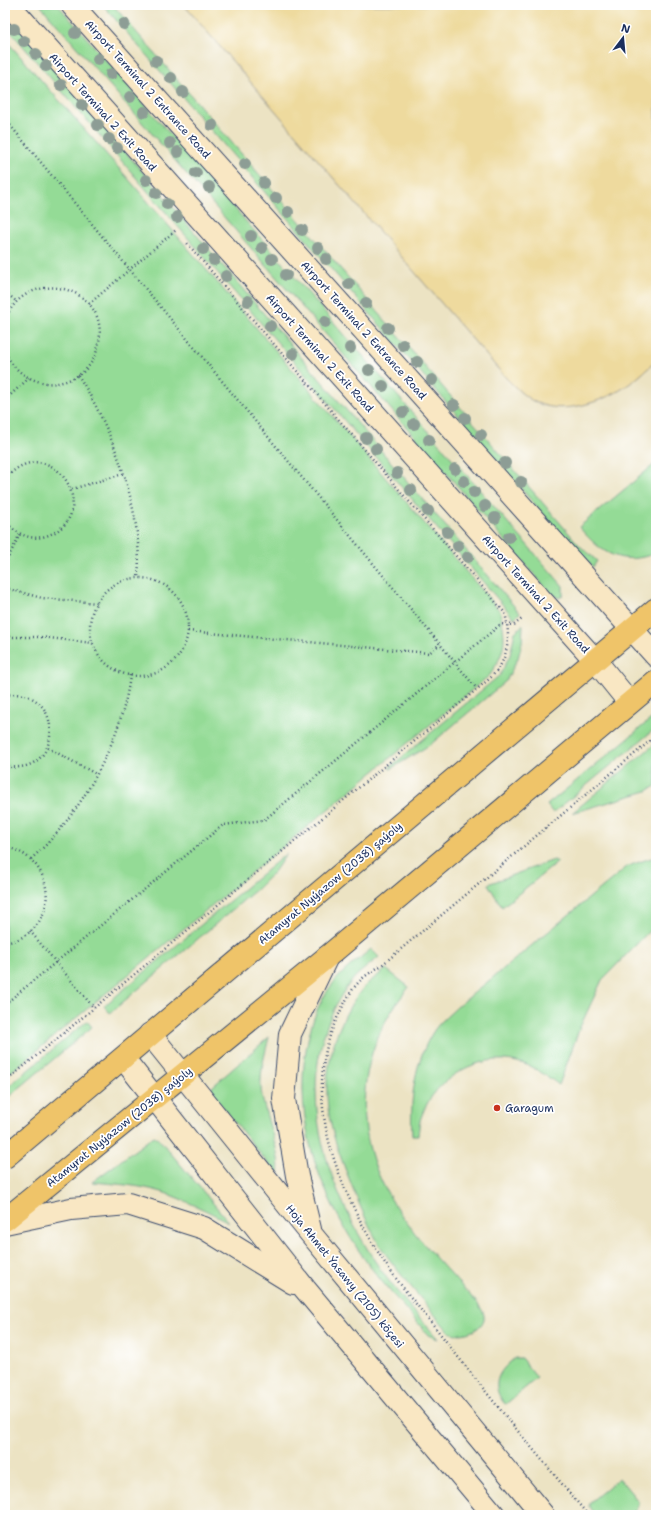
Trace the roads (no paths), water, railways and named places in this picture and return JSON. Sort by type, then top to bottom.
[{"type":"main road","name":"Airport Terminal 2 Exit Road","points":[[9,5],[595,660],[629,702]]},
{"type":"main road","name":"Airport Terminal 2 Entrance Road","points":[[72,5],[656,656]]},
{"type":"main road","name":"Atamyrat Nyýazow (2038) şaýoly","points":[[5,1157],[124,1059],[150,1034],[656,609]]},
{"type":"main road","name":"Atamyrat Nyýazow (2038) şaýoly","points":[[5,1220],[327,957],[629,702],[656,681]]},
{"type":"main road","points":[[311,1234],[297,1176],[284,1099],[290,1034],[327,957]]},
{"type":"main road","name":"Hoja Ahmet Ýasawy (2105) köçesi","points":[[150,1034],[311,1234],[543,1515]]},
{"type":"main road","points":[[124,1059],[305,1290],[494,1515]]},
{"type":"main road","points":[[5,1223],[71,1209],[128,1204],[204,1228],[305,1290]]},
{"type":"place","name":"Garagum","points":[[497,1108]]}]
